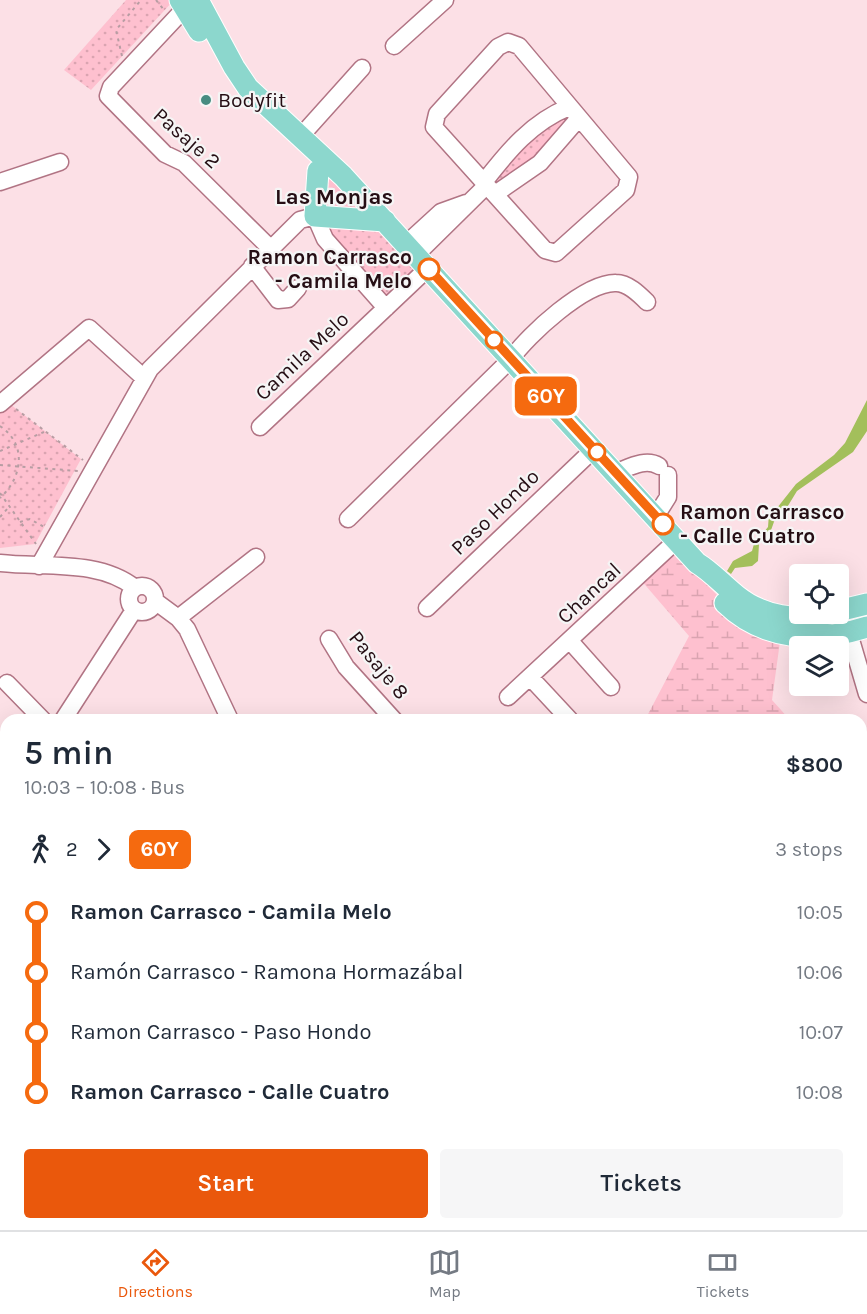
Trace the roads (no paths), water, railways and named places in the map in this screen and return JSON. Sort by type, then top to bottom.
[{"type":"main road","points":[[188,2],[241,79],[256,97],[300,137],[326,169]]},
{"type":"main road","points":[[188,2],[231,88],[247,106],[385,220],[656,516],[697,563],[721,599],[738,614],[762,627],[796,637],[862,633]]},
{"type":"main road","points":[[326,169],[315,216],[385,220]]},
{"type":"main road","points":[[697,563],[741,599],[767,612],[789,615]]},
{"type":"street","points":[[394,46],[445,0]]},
{"type":"street","name":"Pasaje 2","points":[[188,2],[108,90],[108,96],[165,154],[184,163],[270,248]]},
{"type":"street","points":[[512,42],[519,46],[574,112],[627,173],[630,181],[626,190],[562,250],[553,254],[545,250],[438,132],[434,123],[437,114],[501,44],[512,42]]},
{"type":"street","points":[[300,137],[362,68]]},
{"type":"street","points":[[489,187],[524,135],[549,116],[574,112]]},
{"type":"street","points":[[489,187],[540,163],[574,112]]},
{"type":"street","points":[[0,182],[60,162]]},
{"type":"street","name":"Camila Melo","points":[[260,428],[386,308],[441,212],[466,203],[489,187]]},
{"type":"street","points":[[39,566],[144,378],[169,348],[300,220],[315,216],[325,239],[386,308]]},
{"type":"street","points":[[252,266],[278,300],[288,299],[298,288]]},
{"type":"street","points":[[348,519],[511,359],[533,334],[585,293],[617,283],[629,287],[647,302]]},
{"type":"street","points":[[7,405],[89,328],[144,378]]},
{"type":"street","name":"Paso Hondo","points":[[427,608],[594,449]]},
{"type":"street","points":[[616,472],[638,464],[653,462],[664,470],[668,497],[656,516]]},
{"type":"street","name":"Chancal","points":[[508,698],[677,540]]},
{"type":"street","points":[[178,618],[255,557]]},
{"type":"street","points":[[0,563],[103,571],[135,588],[149,588],[154,594],[155,601],[149,611],[141,613],[134,610],[129,601],[135,588]]},
{"type":"street","points":[[155,601],[178,618],[188,629],[227,714]]},
{"type":"street","points":[[68,714],[134,610]]},
{"type":"street","points":[[849,614],[862,633],[867,694]]},
{"type":"street","name":"Pasaje 8","points":[[329,639],[346,667],[389,714]]},
{"type":"street","points":[[570,641],[611,687]]},
{"type":"street","points":[[530,677],[564,714]]},
{"type":"street","points":[[7,682],[37,714]]},
{"type":"place","name":"Bodyfit","points":[[206,100]]},
{"type":"place","name":"Ramon Carrasco - Camila Melo","points":[[429,269]]},
{"type":"place","name":"Ramon Carrasco - Calle Cuatro","points":[[663,524]]},
{"type":"district","name":"Las Monjas","points":[[334,197]]}]
